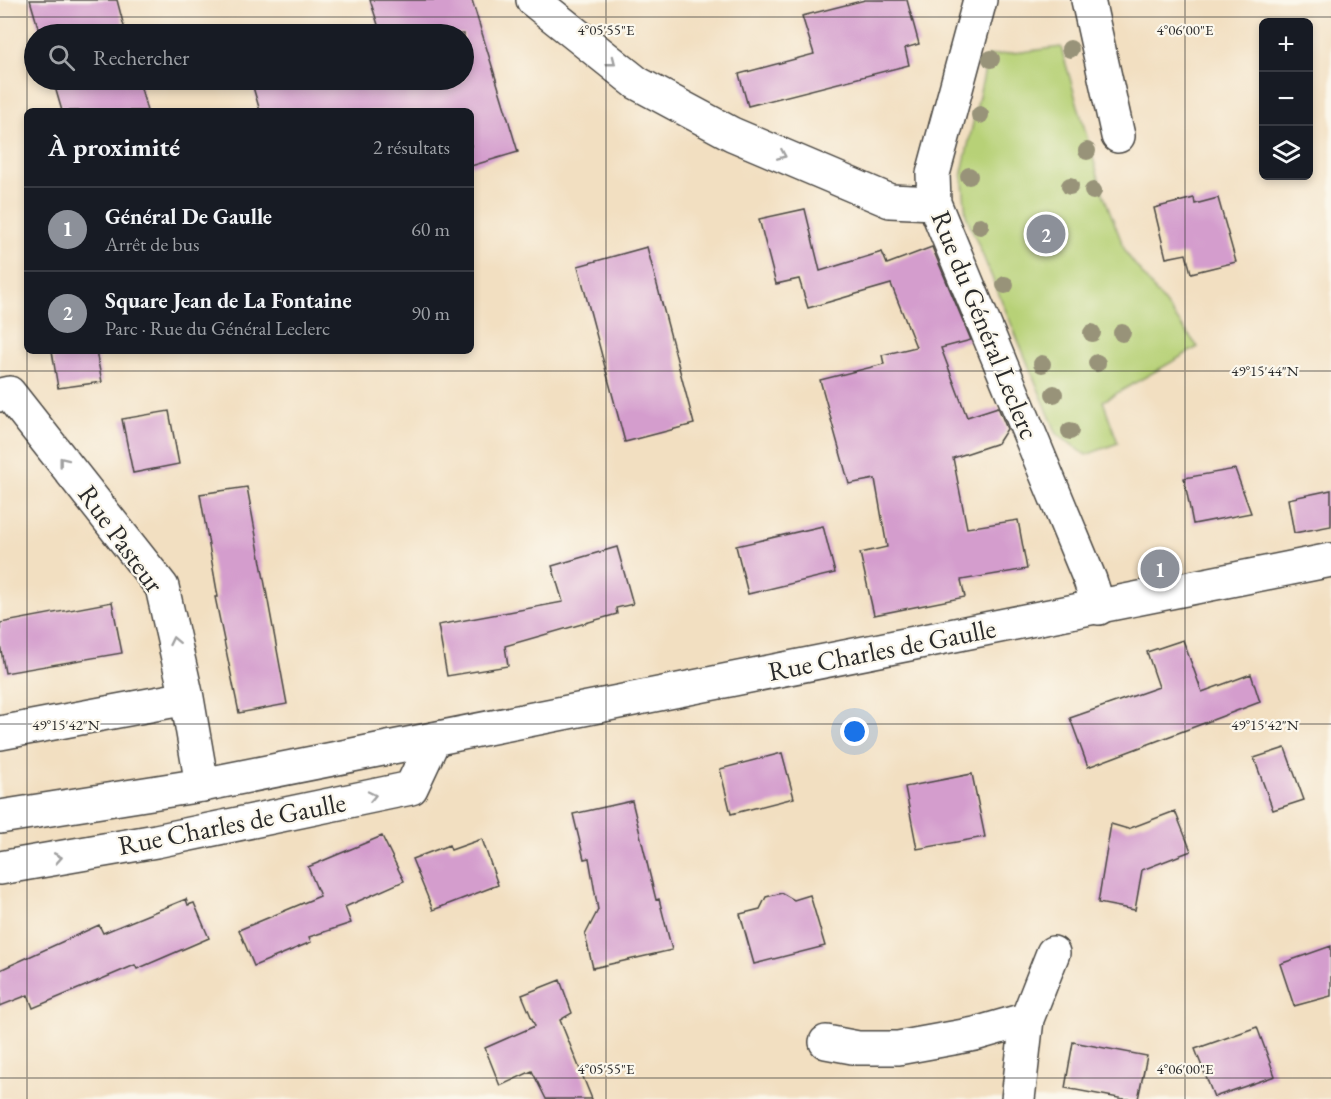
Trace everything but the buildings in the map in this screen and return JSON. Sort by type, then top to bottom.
[{"type":"street","points":[[533,0],[638,83],[732,134],[890,201],[934,203]]},
{"type":"street","name":"Rue du Général Leclerc","points":[[980,0],[933,174],[934,203],[1090,580],[1099,608]]},
{"type":"street","points":[[1088,0],[1118,136]]},
{"type":"street","name":"Rue Pasteur","points":[[0,395],[9,393],[162,587],[187,698],[202,785]]},
{"type":"street","name":"Rue Charles de Gaulle","points":[[0,817],[202,785],[1331,560]]},
{"type":"street","points":[[0,733],[187,698]]},
{"type":"street","name":"Rue Charles de Gaulle","points":[[0,868],[156,841],[411,788],[434,739]]},
{"type":"street","points":[[1018,1099],[1027,1019],[1053,953]]},
{"type":"street","points":[[826,1042],[858,1048],[898,1048],[975,1034],[1027,1019]]},
{"type":"green space","points":[[1061,47],[1104,196],[1126,253],[1198,347],[1103,401],[1118,443],[1086,455],[1057,434],[966,215],[962,172],[988,56]]},
{"type":"place","name":"Square Jean de La Fontaine","points":[[1046,234]]},
{"type":"place","name":"Général De Gaulle","points":[[1160,569]]}]
